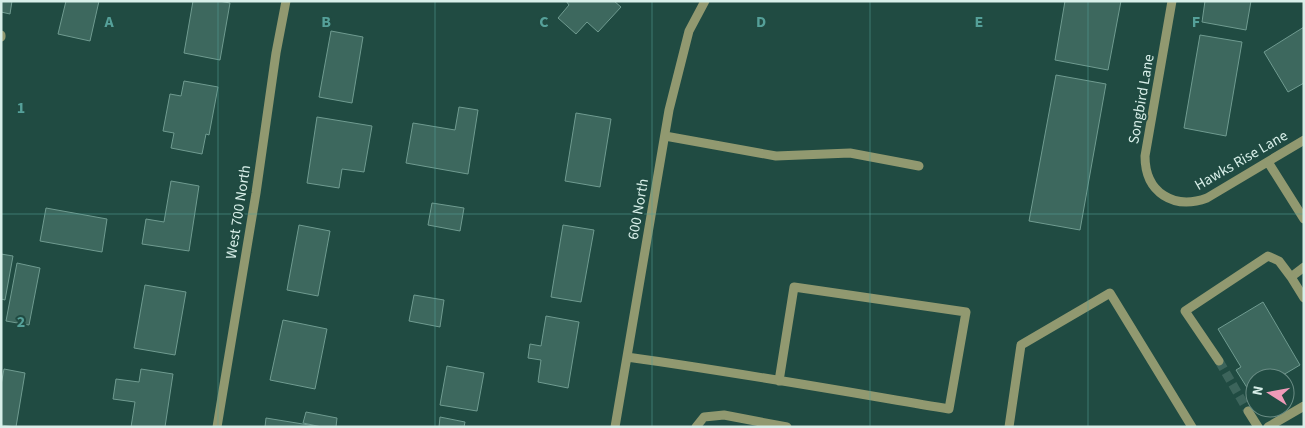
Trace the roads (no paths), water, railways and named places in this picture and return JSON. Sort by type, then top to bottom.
[{"type":"street","name":"West 700 North","points":[[217,427],[256,193],[276,53],[286,1]]},
{"type":"street","name":"600 North","points":[[615,427],[669,110],[689,31],[705,1]]},
{"type":"street","name":"Songbird Lane","points":[[1163,196],[1152,184],[1148,176],[1145,156],[1172,1]]},
{"type":"street","points":[[664,136],[776,156],[850,153],[919,166]]},
{"type":"street","name":"Hawks Rise Lane","points":[[1163,196],[1179,202],[1197,202],[1207,198],[1304,140]]},
{"type":"street","points":[[1268,162],[1304,219]]},
{"type":"street","points":[[1219,361],[1185,311],[1268,256],[1279,260],[1304,298]]},
{"type":"street","points":[[1291,276],[1304,267]]},
{"type":"street","points":[[627,357],[949,408],[966,312],[794,287],[779,381]]},
{"type":"street","points":[[1009,427],[1021,344],[1110,293],[1192,427]]},
{"type":"street","points":[[1268,427],[1304,406]]},
{"type":"street","points":[[696,427],[704,417],[724,415],[787,427]]},
{"type":"tunnel","points":[[1219,361],[1245,406]]}]
